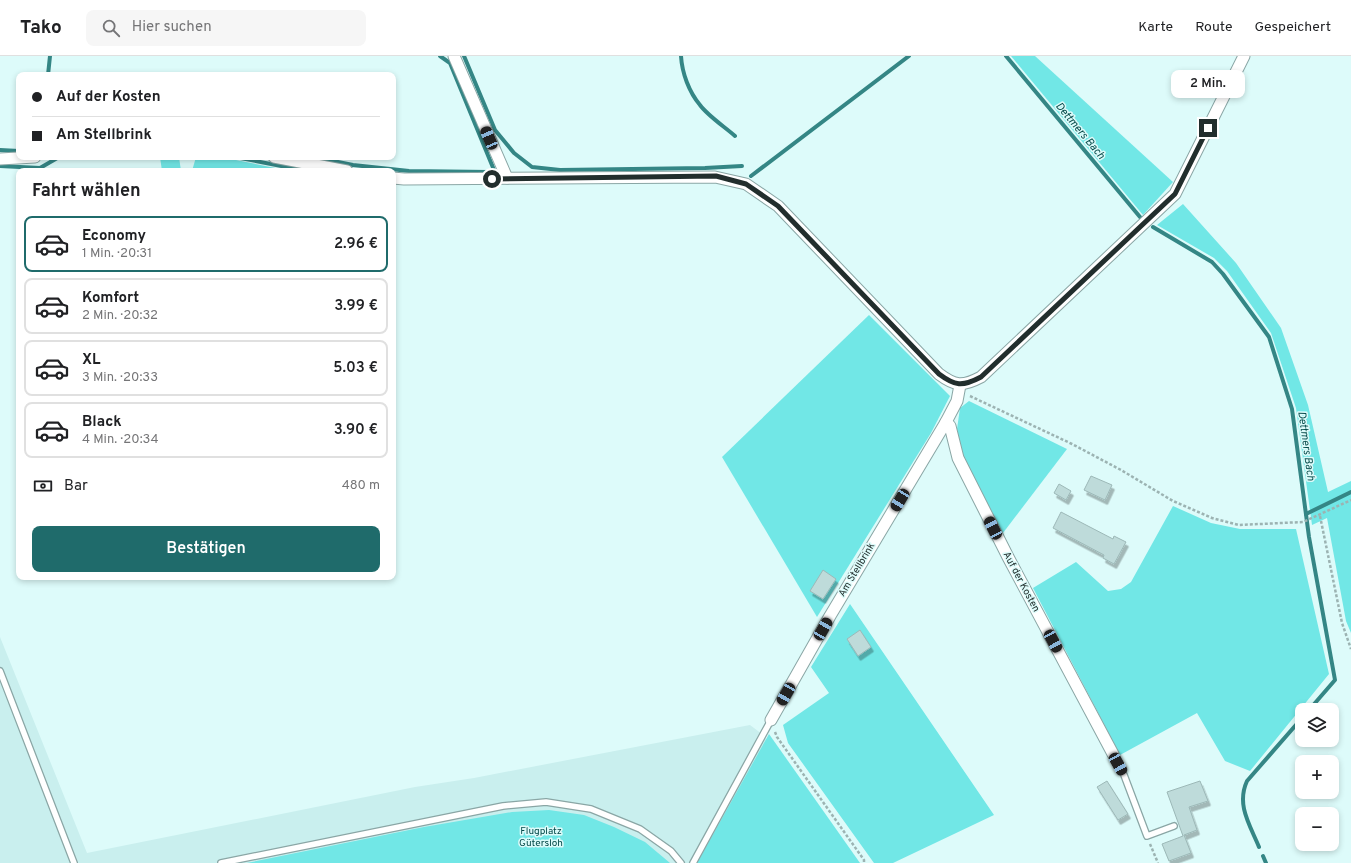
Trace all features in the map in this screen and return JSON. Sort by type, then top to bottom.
[{"type":"street","points":[[454,56],[507,178]]},
{"type":"street","points":[[396,178],[716,176],[746,184],[778,206],[939,374],[949,382],[960,385],[970,383],[981,377],[1175,194],[1244,56]]},
{"type":"street","points":[[0,159],[16,158]]},
{"type":"street","points":[[289,160],[331,168]]},
{"type":"street","points":[[946,422],[957,401],[960,385]]},
{"type":"street","name":"Am Stellbrink","points":[[771,720],[834,609],[946,422]]},
{"type":"street","name":"Auf der Kosten","points":[[946,422],[950,426],[953,443],[961,465],[1008,557],[1113,754]]},
{"type":"lane","points":[[0,671],[74,863]]},
{"type":"lane","points":[[693,863],[771,720]]},
{"type":"lane","points":[[1113,754],[1124,775],[1147,836],[1174,826]]},
{"type":"lane","points":[[221,863],[503,806],[546,802],[591,809],[640,829],[671,851],[681,863]]},
{"type":"path","points":[[960,385],[970,396],[1072,444],[1121,470],[1173,501],[1212,518],[1239,525],[1303,522],[1320,516],[1351,500]]},
{"type":"path","points":[[1320,516],[1342,623],[1351,649]]},
{"type":"path","points":[[771,720],[777,737],[864,860],[864,863]]},
{"type":"path","points":[[1147,836],[1158,863]]},
{"type":"shaded area","points":[[0,637],[87,853],[415,787],[474,778],[750,725],[762,734],[858,863],[0,863]]},
{"type":"green space","points":[[1011,56],[1035,56],[1173,182],[1143,215]]},
{"type":"green space","points":[[160,160],[179,160],[181,168],[162,168]]},
{"type":"green space","points":[[195,160],[236,160],[275,168],[193,168]]},
{"type":"green space","points":[[1183,204],[1236,263],[1281,328],[1308,405],[1328,492],[1351,481],[1351,633],[1346,621],[1327,518],[1312,525],[1296,408],[1271,333],[1227,271],[1214,258],[1157,225]]},
{"type":"green space","points":[[869,315],[950,396],[931,433],[817,617],[722,457]]},
{"type":"green space","points":[[969,401],[1067,449],[1003,533],[962,456],[957,429],[960,408]]},
{"type":"green space","points":[[1173,506],[1211,523],[1240,529],[1296,529],[1329,674],[1305,703],[1295,703],[1295,716],[1250,771],[1225,761],[1197,713],[1120,755],[1033,588],[1076,562],[1108,591],[1121,589],[1131,582]]},
{"type":"green space","points":[[850,604],[994,815],[893,863],[874,863],[788,743],[783,725],[829,693],[811,667]]},
{"type":"green space","points":[[769,734],[860,863],[697,863]]},
{"type":"green space","name":"Flugplatz Gütersloh","points":[[549,810],[584,815],[614,827],[645,842],[670,863],[247,863],[424,827],[512,812]]},
{"type":"building","points":[[1091,476],[1112,485],[1105,500],[1084,490]]},
{"type":"building","points":[[1059,484],[1071,491],[1066,500],[1054,493]]},
{"type":"building","points":[[1061,512],[1113,539],[1114,536],[1126,542],[1114,564],[1103,558],[1104,555],[1053,528]]},
{"type":"building","points":[[823,570],[836,579],[823,599],[810,591]]},
{"type":"building","points":[[860,630],[871,647],[858,656],[847,639]]},
{"type":"building","points":[[1107,781],[1128,814],[1118,820],[1097,787]]},
{"type":"building","points":[[1200,781],[1208,801],[1189,807],[1197,830],[1184,835],[1191,853],[1169,861],[1162,844],[1183,836],[1167,792]]},
{"type":"waterway","points":[[48,72],[50,56]]},
{"type":"waterway","points":[[396,170],[489,172],[494,170],[450,63],[440,56]]},
{"type":"waterway","points":[[464,56],[495,130],[514,153],[532,167],[560,170],[742,166]]},
{"type":"waterway","points":[[681,56],[687,82],[696,100],[707,113],[735,136]]},
{"type":"waterway","points":[[751,176],[909,56]]},
{"type":"waterway","name":"Dettmers Bach","points":[[1006,56],[1140,217]]},
{"type":"waterway","points":[[0,150],[16,151]]},
{"type":"waterway","points":[[40,168],[54,160]]},
{"type":"waterway","points":[[250,160],[292,168]]},
{"type":"waterway","points":[[328,160],[353,165],[381,168]]},
{"type":"waterway","points":[[0,166],[40,168]]},
{"type":"waterway","name":"Dettmers Bach","points":[[1153,227],[1212,262],[1223,274],[1269,337],[1292,409],[1309,537],[1335,680],[1315,703]]},
{"type":"waterway","points":[[1306,514],[1351,492]]},
{"type":"waterway","name":"Dettmers Bach","points":[[1259,847],[1248,823],[1244,807],[1244,790],[1247,781],[1295,726]]},
{"type":"waterway","name":"Dettmers Bach","points":[[1263,856],[1266,863]]},
{"type":"route","points":[[492,179],[716,176],[746,184],[778,206],[939,374],[949,382],[960,385],[970,383],[981,377],[1175,194],[1208,128]]}]
